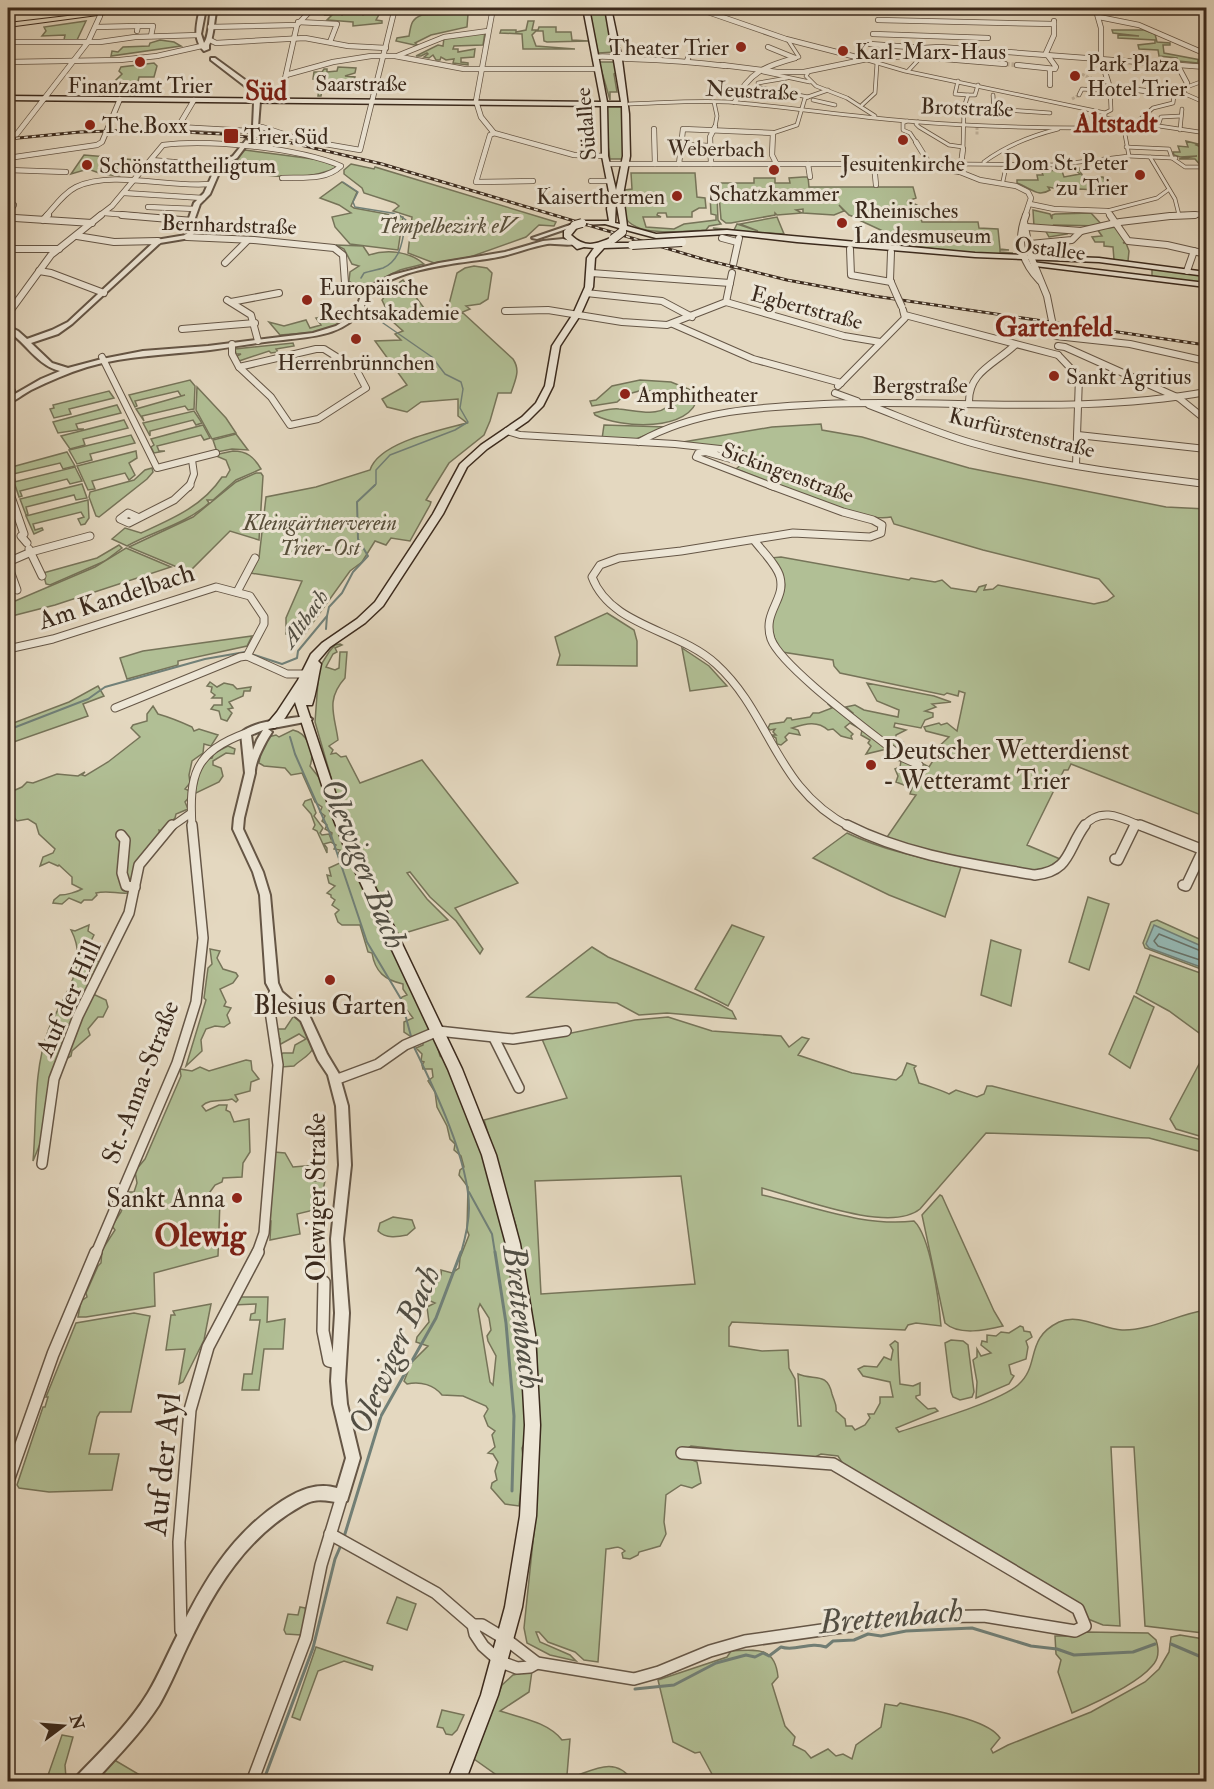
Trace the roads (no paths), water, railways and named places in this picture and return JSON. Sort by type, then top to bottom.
[{"type":"main road","points":[[8,24],[133,8]]},
{"type":"main road","points":[[8,24],[147,8]]},
{"type":"main road","name":"Südallee","points":[[579,224],[599,217],[604,211],[608,172],[604,104],[586,8]]},
{"type":"main road","points":[[608,8],[627,104],[627,152],[621,177],[619,207],[624,228]]},
{"type":"main road","name":"Saarstraße","points":[[8,98],[627,104]]},
{"type":"main road","points":[[613,221],[608,172],[621,177]]},
{"type":"main road","points":[[269,729],[306,677],[320,650],[366,617],[384,597],[438,513],[463,466],[531,414],[547,393],[556,346],[577,314],[591,273],[591,258],[567,234],[579,224],[606,222],[662,240],[718,235],[740,239]]},
{"type":"main road","points":[[624,228],[644,234],[663,236],[707,231],[921,251],[1027,255]]},
{"type":"main road","points":[[591,258],[600,246],[624,228]]},
{"type":"main road","points":[[575,243],[600,246],[722,238],[740,239]]},
{"type":"main road","name":"Ostallee","points":[[740,239],[891,252],[1027,255],[1048,262],[1206,285]]},
{"type":"main road","points":[[575,243],[610,240]]},
{"type":"main road","points":[[1048,262],[1099,260],[1206,274]]},
{"type":"main road","points":[[306,677],[300,702],[324,780],[346,834],[438,1031],[480,1131],[507,1213],[526,1313],[532,1401],[529,1509],[518,1587],[501,1662],[484,1714],[456,1782]]},
{"type":"main road","points":[[306,677],[310,715],[308,722]]},
{"type":"street","points":[[203,8],[214,8],[210,27],[204,44],[203,8]]},
{"type":"street","points":[[280,100],[297,24],[313,8]]},
{"type":"street","points":[[194,100],[178,127],[272,130],[302,140],[360,150],[396,8]]},
{"type":"street","points":[[423,8],[549,8]]},
{"type":"street","points":[[493,8],[476,102],[481,117],[494,133],[574,155],[608,172]]},
{"type":"street","points":[[631,8],[988,11],[1061,11],[1105,8]]},
{"type":"street","points":[[701,8],[788,40],[908,71],[978,84],[1106,113]]},
{"type":"street","points":[[871,57],[869,55],[870,44],[878,20],[878,9]]},
{"type":"street","points":[[1089,9],[1099,17],[1112,18],[1180,41],[1206,54]]},
{"type":"street","points":[[1033,11],[1045,10]]},
{"type":"street","points":[[1045,10],[1054,24],[1054,38],[1046,53],[1052,69],[1050,85]]},
{"type":"street","points":[[988,11],[988,50]]},
{"type":"street","points":[[8,136],[16,135],[45,99],[88,42],[100,16]]},
{"type":"street","points":[[1099,17],[1102,29],[1100,42],[1102,61],[1110,89],[1111,110],[1106,113],[1103,128]]},
{"type":"street","points":[[878,20],[1054,24]]},
{"type":"street","points":[[210,27],[337,24],[330,42]]},
{"type":"street","points":[[135,37],[138,26]]},
{"type":"street","points":[[96,27],[153,26],[151,36]]},
{"type":"street","points":[[395,56],[444,37],[488,31]]},
{"type":"street","points":[[873,34],[988,38]]},
{"type":"street","points":[[8,42],[88,42],[151,36],[204,44],[293,39],[386,48]]},
{"type":"street","points":[[735,102],[741,88],[765,66],[799,57],[788,40]]},
{"type":"street","points":[[8,62],[72,62],[143,58],[204,44]]},
{"type":"street","points":[[870,44],[988,50],[1049,57],[1206,67]]},
{"type":"street","points":[[687,61],[690,53],[702,46]]},
{"type":"street","points":[[768,47],[795,58]]},
{"type":"street","points":[[908,55],[926,48]]},
{"type":"street","points":[[757,85],[871,57],[908,55],[1005,64]]},
{"type":"street","points":[[286,73],[333,62],[384,56],[458,68],[598,69]]},
{"type":"street","points":[[595,57],[602,60],[619,61],[650,60]]},
{"type":"street","points":[[908,71],[921,57]]},
{"type":"street","points":[[213,59],[253,90],[256,130]]},
{"type":"street","points":[[619,61],[687,61],[807,75],[810,82]]},
{"type":"street","points":[[862,105],[867,103],[878,87],[877,63]]},
{"type":"street","points":[[1017,65],[1052,69]]},
{"type":"street","points":[[1181,67],[1184,88],[1206,104]]},
{"type":"street","points":[[784,74],[793,75],[862,105],[876,117]]},
{"type":"street","points":[[784,92],[793,75]]},
{"type":"street","points":[[1182,78],[1177,89],[1206,80]]},
{"type":"street","points":[[1091,79],[1094,90]]},
{"type":"street","points":[[958,81],[955,94],[975,95],[978,84]]},
{"type":"street","points":[[748,83],[835,105]]},
{"type":"street","points":[[1079,94],[1082,89],[1123,88],[1174,95],[1184,88]]},
{"type":"street","points":[[679,164],[683,129],[715,128],[773,133],[797,124],[801,109],[810,98],[836,89]]},
{"type":"street","points":[[960,172],[963,124],[968,95]]},
{"type":"street","points":[[1173,103],[1174,95]]},
{"type":"street","points":[[993,96],[994,110]]},
{"type":"street","points":[[8,158],[97,145],[102,142],[120,99]]},
{"type":"street","points":[[1068,106],[1072,99]]},
{"type":"street","points":[[711,164],[710,137],[715,128],[717,116],[714,102]]},
{"type":"street","name":"Neustraße","points":[[627,104],[735,102],[876,117]]},
{"type":"street","points":[[1137,122],[1154,108],[1173,103],[1184,110],[1180,130]]},
{"type":"street","points":[[965,106],[1050,113]]},
{"type":"street","points":[[1157,126],[1161,117],[1181,116]]},
{"type":"street","name":"Brotstraße","points":[[876,117],[977,126],[1038,126],[1058,129]]},
{"type":"street","points":[[907,121],[903,123],[903,130],[910,133],[926,155],[932,168]]},
{"type":"street","points":[[1097,121],[1137,122],[1206,133]]},
{"type":"street","points":[[918,122],[916,124],[949,145],[963,148]]},
{"type":"street","points":[[983,163],[1010,145],[1058,129],[1124,130],[1157,126]]},
{"type":"street","points":[[654,129],[655,164]]},
{"type":"street","points":[[1124,130],[1129,156]]},
{"type":"street","points":[[1197,132],[1206,138]]},
{"type":"street","points":[[494,133],[490,135],[476,182],[533,181]]},
{"type":"street","points":[[773,133],[772,154],[777,165]]},
{"type":"street","points":[[8,314],[51,255],[104,213],[133,183],[163,145],[204,143],[244,145],[327,159],[340,165],[338,171],[321,176],[282,178]]},
{"type":"street","points":[[195,229],[193,221],[197,203],[204,198],[219,165],[235,157],[244,145]]},
{"type":"street","points":[[682,146],[735,153]]},
{"type":"street","points":[[1126,146],[1169,149],[1175,158],[1188,167],[1206,167]]},
{"type":"street","points":[[962,164],[1056,165],[1129,156],[1175,158]]},
{"type":"street","points":[[1150,157],[1175,199],[1179,215]]},
{"type":"street","points":[[151,160],[173,162]]},
{"type":"street","name":"Weberbach","points":[[608,172],[624,164],[807,164],[932,168],[960,172],[974,179],[1016,186],[1028,192],[1031,198],[1030,204]]},
{"type":"street","points":[[807,164],[810,177]]},
{"type":"street","points":[[874,165],[876,185]]},
{"type":"street","points":[[1002,182],[1006,166]]},
{"type":"street","points":[[8,170],[66,172]]},
{"type":"street","points":[[591,181],[608,172]]},
{"type":"street","points":[[43,220],[65,195],[79,186],[102,181],[175,186],[210,184]]},
{"type":"street","points":[[1027,255],[1025,225],[1030,204],[1054,209],[1107,211],[1157,198],[1168,190]]},
{"type":"street","points":[[124,193],[204,198]]},
{"type":"street","points":[[148,207],[195,209]]},
{"type":"street","points":[[1107,211],[1128,241],[1167,245],[1206,254]]},
{"type":"street","points":[[104,213],[193,221]]},
{"type":"street","points":[[1058,355],[1047,296],[1027,255],[1021,227],[1025,225],[1081,231],[1120,222],[1206,214]]},
{"type":"street","points":[[15,218],[92,223]]},
{"type":"street","points":[[485,258],[579,224]]},
{"type":"street","points":[[187,237],[195,229],[237,230]]},
{"type":"street","points":[[1027,255],[1072,240],[1081,231]]},
{"type":"street","name":"Bernhardstraße","points":[[77,236],[114,242],[158,241],[187,237],[307,244],[337,250],[343,254],[344,282],[353,291],[369,292]]},
{"type":"street","points":[[733,265],[740,239]]},
{"type":"street","points":[[225,263],[248,240]]},
{"type":"street","points":[[27,342],[61,330],[158,241]]},
{"type":"street","points":[[9,392],[56,368],[103,359],[313,335],[343,326],[354,318],[368,298],[369,292],[389,278],[404,272],[504,255],[544,241],[575,243]]},
{"type":"street","points":[[8,249],[59,249]]},
{"type":"street","points":[[850,249],[851,275],[891,282]]},
{"type":"street","points":[[1187,271],[1194,251]]},
{"type":"street","points":[[891,252],[891,282],[905,315]]},
{"type":"street","points":[[1027,255],[1048,262]]},
{"type":"street","points":[[1039,278],[1042,267],[1048,262]]},
{"type":"street","points":[[39,271],[104,292]]},
{"type":"street","points":[[591,273],[730,283]]},
{"type":"street","points":[[673,324],[726,302],[732,273]]},
{"type":"street","points":[[258,341],[255,323],[249,313],[229,301],[279,293]]},
{"type":"street","points":[[586,293],[662,301],[692,317]]},
{"type":"street","name":"Egbertstraße","points":[[726,302],[844,336],[879,342]]},
{"type":"street","points":[[505,310],[542,310],[622,322],[673,324],[753,359],[841,383]]},
{"type":"street","points":[[832,404],[841,383],[879,342],[898,327],[905,315]]},
{"type":"street","points":[[905,315],[1058,355],[1077,373],[1076,465]]},
{"type":"street","points":[[182,329],[255,323]]},
{"type":"street","points":[[8,328],[56,368],[69,370]]},
{"type":"street","points":[[1055,333],[1130,344],[1206,360]]},
{"type":"street","points":[[232,344],[232,354],[239,367],[271,397],[290,425],[318,419],[366,388],[356,369],[322,348],[239,367]]},
{"type":"street","points":[[969,403],[968,389],[973,378],[1008,353],[1015,345]]},
{"type":"street","points":[[1058,346],[1065,347],[1179,398],[1206,420]]},
{"type":"street","points":[[8,400],[43,381],[103,359]]},
{"type":"street","points":[[103,359],[157,468],[216,453]]},
{"type":"street","points":[[43,381],[56,368]]},
{"type":"street","name":"Bergstraße","points":[[639,442],[677,425],[732,411],[864,403],[1077,404],[1179,398],[1206,392]]},
{"type":"street","name":"Kurfürstenstraße","points":[[836,393],[984,446],[1124,474],[1206,484]]},
{"type":"street","name":"Sickingenstraße","points":[[507,431],[542,437],[639,442],[738,451],[744,457],[738,461],[704,452],[698,453],[696,457],[845,513],[876,520],[884,529],[878,535],[870,537],[807,532],[609,560],[596,568],[592,577],[603,598],[613,607],[692,646],[725,673],[740,692],[792,778],[808,797],[842,823],[878,840],[912,850],[974,864],[1041,875],[1054,872],[1064,862],[1091,816],[1107,814],[1136,824]]},
{"type":"street","points":[[1078,435],[1206,449]]},
{"type":"street","points":[[137,516],[167,505],[184,493],[194,477],[192,460]]},
{"type":"street","points":[[8,488],[24,534],[21,536],[27,543],[42,576]]},
{"type":"street","points":[[17,590],[8,563],[31,552],[90,536]]},
{"type":"street","points":[[754,540],[780,576],[781,590],[768,620],[771,638],[778,652],[799,673],[903,758],[920,765]]},
{"type":"street","points":[[115,708],[248,654],[265,619],[253,599],[237,592],[255,558]]},
{"type":"street","name":"Am Kandelbach","points":[[8,649],[73,633],[212,587],[237,592]]},
{"type":"street","points":[[248,654],[287,674],[306,677]]},
{"type":"street","points":[[250,765],[254,761],[260,741],[269,729],[294,715],[300,702]]},
{"type":"street","points":[[283,723],[308,722]]},
{"type":"street","points":[[275,991],[272,980],[265,895],[258,872],[238,829],[250,765],[246,734],[308,722]]},
{"type":"street","name":"St.-Anna-Straße","points":[[8,1481],[53,1354],[173,1073],[190,1024],[199,983],[203,940],[193,850],[191,786],[199,764],[215,747],[246,734]]},
{"type":"street","name":"Auf der Hill","points":[[42,1164],[54,1079],[78,1016],[127,919],[137,870],[142,859],[173,824],[191,813]]},
{"type":"street","points":[[1115,859],[1118,860],[1136,824],[1205,850],[1186,886],[1183,885]]},
{"type":"street","points":[[121,835],[125,840],[123,879],[126,886],[135,887]]},
{"type":"street","name":"Olewiger Straße","points":[[252,1782],[306,1638],[318,1578],[339,1538],[342,1496],[353,1455],[339,1399],[342,1313],[337,1245],[345,1159],[342,1106],[335,1080],[303,1016],[275,991]]},
{"type":"street","name":"Auf der Ayl","points":[[185,1634],[181,1631],[179,1553],[189,1455],[189,1416],[208,1347],[260,1248],[264,1233],[278,1070],[269,1004],[275,991]]},
{"type":"street","points":[[335,1080],[378,1064],[405,1046],[438,1031],[523,1039],[566,1031]]},
{"type":"street","points":[[494,1038],[519,1088]]},
{"type":"street","name":"Olewiger Straße","points":[[324,1282],[325,1344],[328,1360],[339,1363]]},
{"type":"street","points":[[473,1625],[482,1625],[507,1640],[537,1663],[634,1679],[660,1672],[710,1651],[745,1641],[912,1617],[984,1616],[1076,1631],[1085,1626],[1078,1609],[833,1464],[682,1453]]},
{"type":"street","points":[[82,1782],[120,1743],[149,1706],[214,1579],[236,1549],[254,1530],[309,1494],[324,1491],[342,1496]]},
{"type":"street","points":[[339,1538],[355,1550],[421,1583],[473,1625],[475,1634],[483,1646],[501,1662],[517,1668],[526,1668],[537,1663]]},
{"type":"water","points":[[1154,925],[1206,948],[1206,969],[1149,948],[1146,944]]},
{"type":"waterway","name":"Altbach","points":[[343,182],[358,192],[353,202],[355,207],[398,214],[406,220],[402,241],[394,260],[383,268],[364,273],[361,278]]},
{"type":"waterway","name":"Altbach","points":[[375,485],[376,470],[390,455],[455,430],[468,422],[460,408],[463,389],[461,382],[445,374],[432,357],[383,323],[379,311]]},
{"type":"waterway","name":"Altbach","points":[[327,616],[329,607],[342,593],[353,572],[368,556],[358,539],[357,502],[375,485]]},
{"type":"waterway","points":[[8,730],[88,699],[105,687],[205,659],[245,652],[282,664],[297,658],[298,651],[327,616]]},
{"type":"waterway","name":"Altbach","points":[[326,629],[327,616]]},
{"type":"waterway","name":"Olewiger Bach","points":[[290,737],[295,754],[332,838],[367,942],[401,999],[412,1040]]},
{"type":"waterway","name":"Olewiger Bach","points":[[413,1045],[449,1125],[463,1168],[469,1208],[468,1225],[461,1253]]},
{"type":"waterway","name":"Brettenbach","points":[[469,1192],[492,1234],[495,1253]]},
{"type":"waterway","name":"Olewiger Bach","points":[[344,1537],[381,1416],[436,1318],[461,1252]]},
{"type":"waterway","name":"Brettenbach","points":[[495,1252],[506,1323],[514,1416],[512,1491]]},
{"type":"waterway","name":"Olewiger Bach","points":[[263,1782],[313,1648],[335,1559],[341,1545]]},
{"type":"waterway","name":"Brettenbach","points":[[635,1689],[674,1685],[716,1663],[746,1655],[755,1657],[763,1653],[769,1656],[781,1647],[814,1645],[826,1647],[833,1641],[854,1640],[868,1634],[881,1636],[906,1631],[972,1628],[1031,1646],[1057,1649],[1074,1655],[1133,1652],[1155,1644]]},
{"type":"waterway","name":"Brettenbach","points":[[1171,1644],[1206,1659]]},
{"type":"tunnel","points":[[1005,64],[1017,65]]},
{"type":"tunnel","points":[[1082,74],[1091,79]]},
{"type":"tunnel","points":[[1072,99],[1079,95]]},
{"type":"tunnel","points":[[977,127],[977,135]]},
{"type":"tunnel","points":[[246,142],[252,135]]},
{"type":"railway","points":[[8,139],[80,132],[143,130],[223,134],[292,143],[382,164],[706,260],[787,280],[874,296],[1206,345]]},
{"type":"place","name":"Theater Trier","points":[[741,47]]},
{"type":"place","name":"Karl-Marx-Haus","points":[[843,51]]},
{"type":"place","name":"Finanzamt Trier","points":[[140,62]]},
{"type":"place","name":"Park Plaza Hotel Trier","points":[[1075,76]]},
{"type":"place","name":"The.Boxx","points":[[90,125]]},
{"type":"place","name":"Trier Süd","points":[[231,136]]},
{"type":"place","name":"Jesuitenkirche","points":[[903,140]]},
{"type":"place","name":"Schönstattheiligtum","points":[[87,165]]},
{"type":"place","name":"Schatzkammer","points":[[774,170]]},
{"type":"place","name":"Dom St. Peter zu Trier","points":[[1140,175]]},
{"type":"place","name":"Kaiserthermen","points":[[677,196]]},
{"type":"place","name":"Rheinisches Landesmuseum","points":[[842,223]]},
{"type":"place","name":"Europäische Rechtsakademie","points":[[307,300]]},
{"type":"place","name":"Herrenbrünnchen","points":[[356,339]]},
{"type":"place","name":"Sankt Agritius","points":[[1054,376]]},
{"type":"place","name":"Amphitheater","points":[[625,394]]},
{"type":"place","name":"Deutscher Wetterdienst - Wetteramt Trier","points":[[871,765]]},
{"type":"place","name":"Blesius Garten","points":[[330,980]]},
{"type":"place","name":"Sankt Anna","points":[[237,1198]]},
{"type":"district","name":"Süd","points":[[266,91]]},
{"type":"district","name":"Altstadt","points":[[1116,123]]},
{"type":"district","name":"Gartenfeld","points":[[1054,327]]},
{"type":"district","name":"Olewig","points":[[200,1235]]},
{"type":"park label","name":"Tempelbezirk eV","points":[[448,225]]},
{"type":"park label","name":"Kleingärtnerverein Trier-Ost","points":[[320,534]]}]
